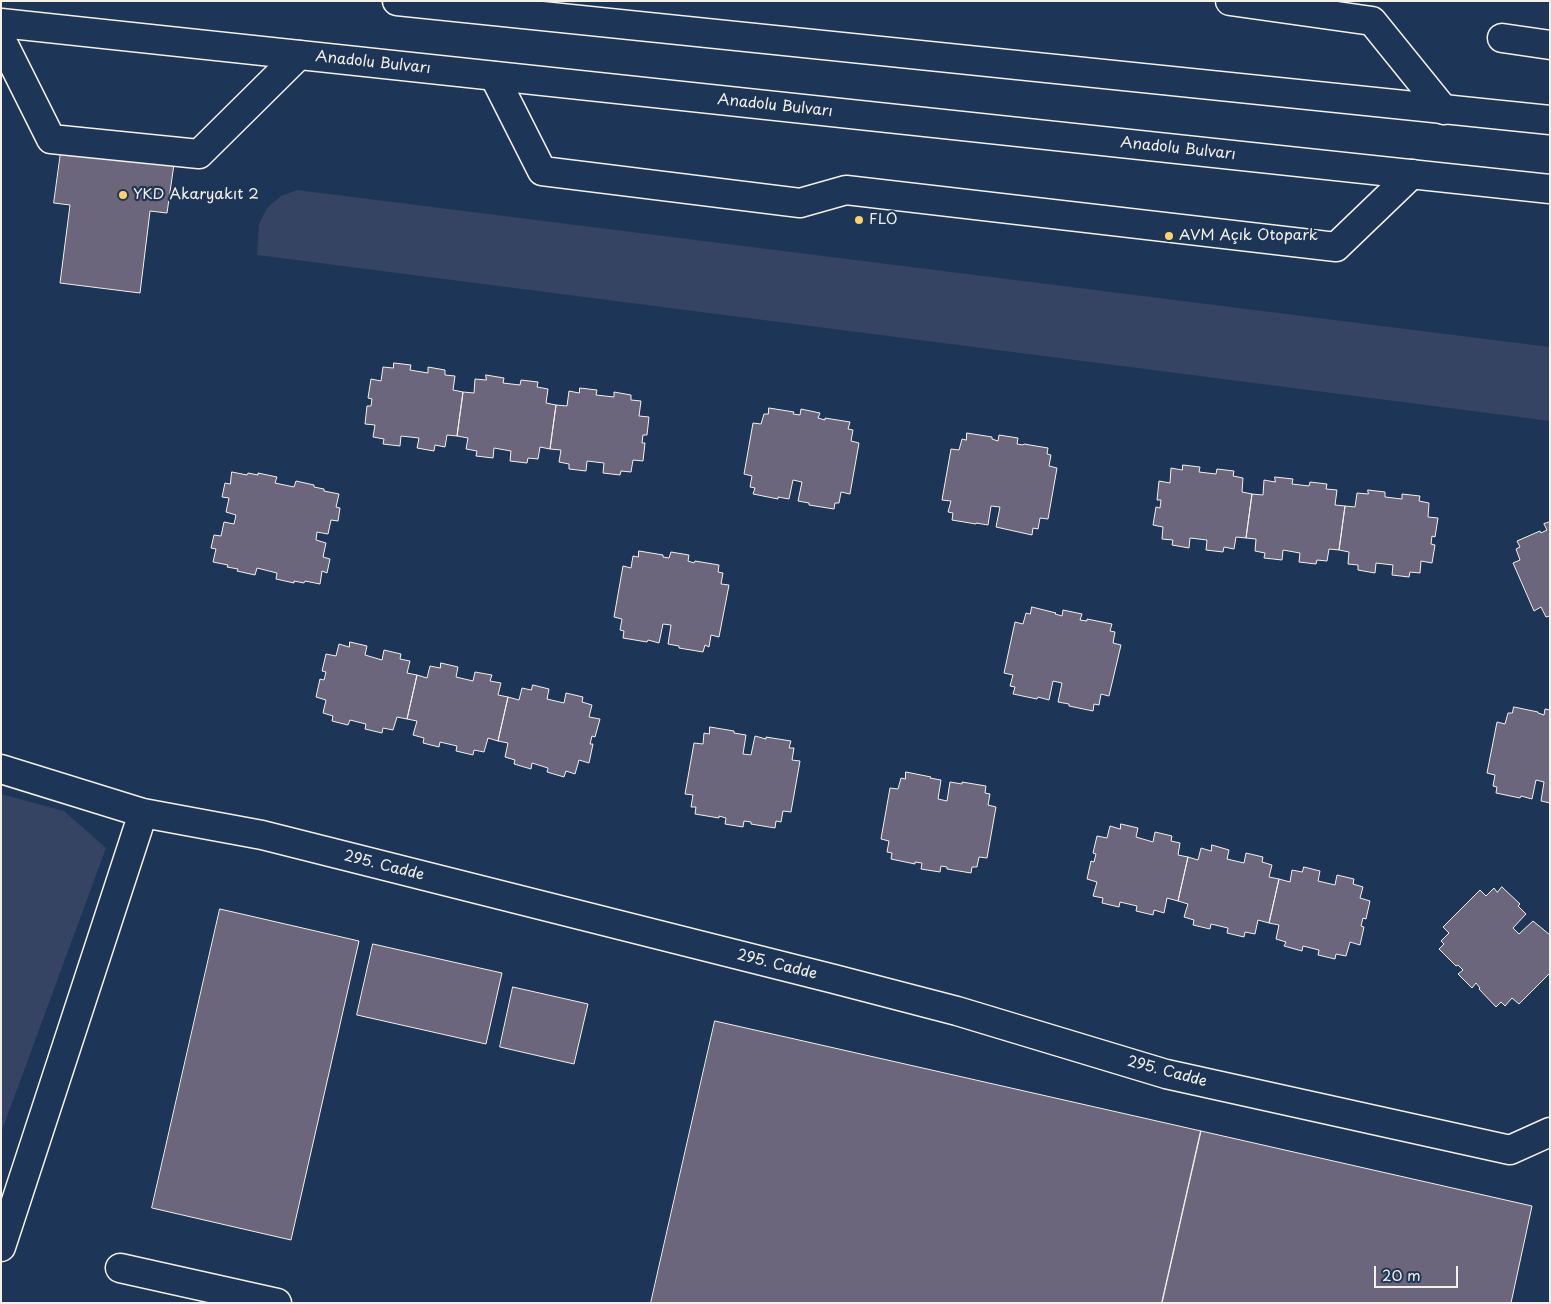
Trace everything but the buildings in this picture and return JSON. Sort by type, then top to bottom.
[{"type":"street","points":[[397,1],[1550,120]]},
{"type":"street","points":[[1230,1],[1372,21],[1444,110]]},
{"type":"street","name":"Anadolu Bulvarı","points":[[1,23],[1550,189]]},
{"type":"street","points":[[1502,38],[1550,44]]},
{"type":"street","points":[[1,39],[51,139],[199,154],[299,55]]},
{"type":"street","points":[[494,76],[542,171],[800,203],[846,190],[1336,247],[1412,174]]},
{"type":"street","name":"295. Cadde","points":[[1,769],[143,813],[262,835],[957,1011],[1166,1074],[1510,1150],[1550,1132]]},
{"type":"street","points":[[4,1231],[143,813]]},
{"type":"street","points":[[120,1268],[277,1303]]},
{"type":"shaded area","points":[[297,190],[1550,347],[1550,421],[257,255],[259,224],[267,208],[281,196]]},
{"type":"shaded area","points":[[1,794],[64,811],[106,848],[1,1133]]},
{"type":"place","name":"YKD Akaryakıt 2","points":[[123,195]]},
{"type":"place","name":"FLO","points":[[859,220]]},
{"type":"place","name":"AVM Açık Otopark","points":[[1169,236]]}]
